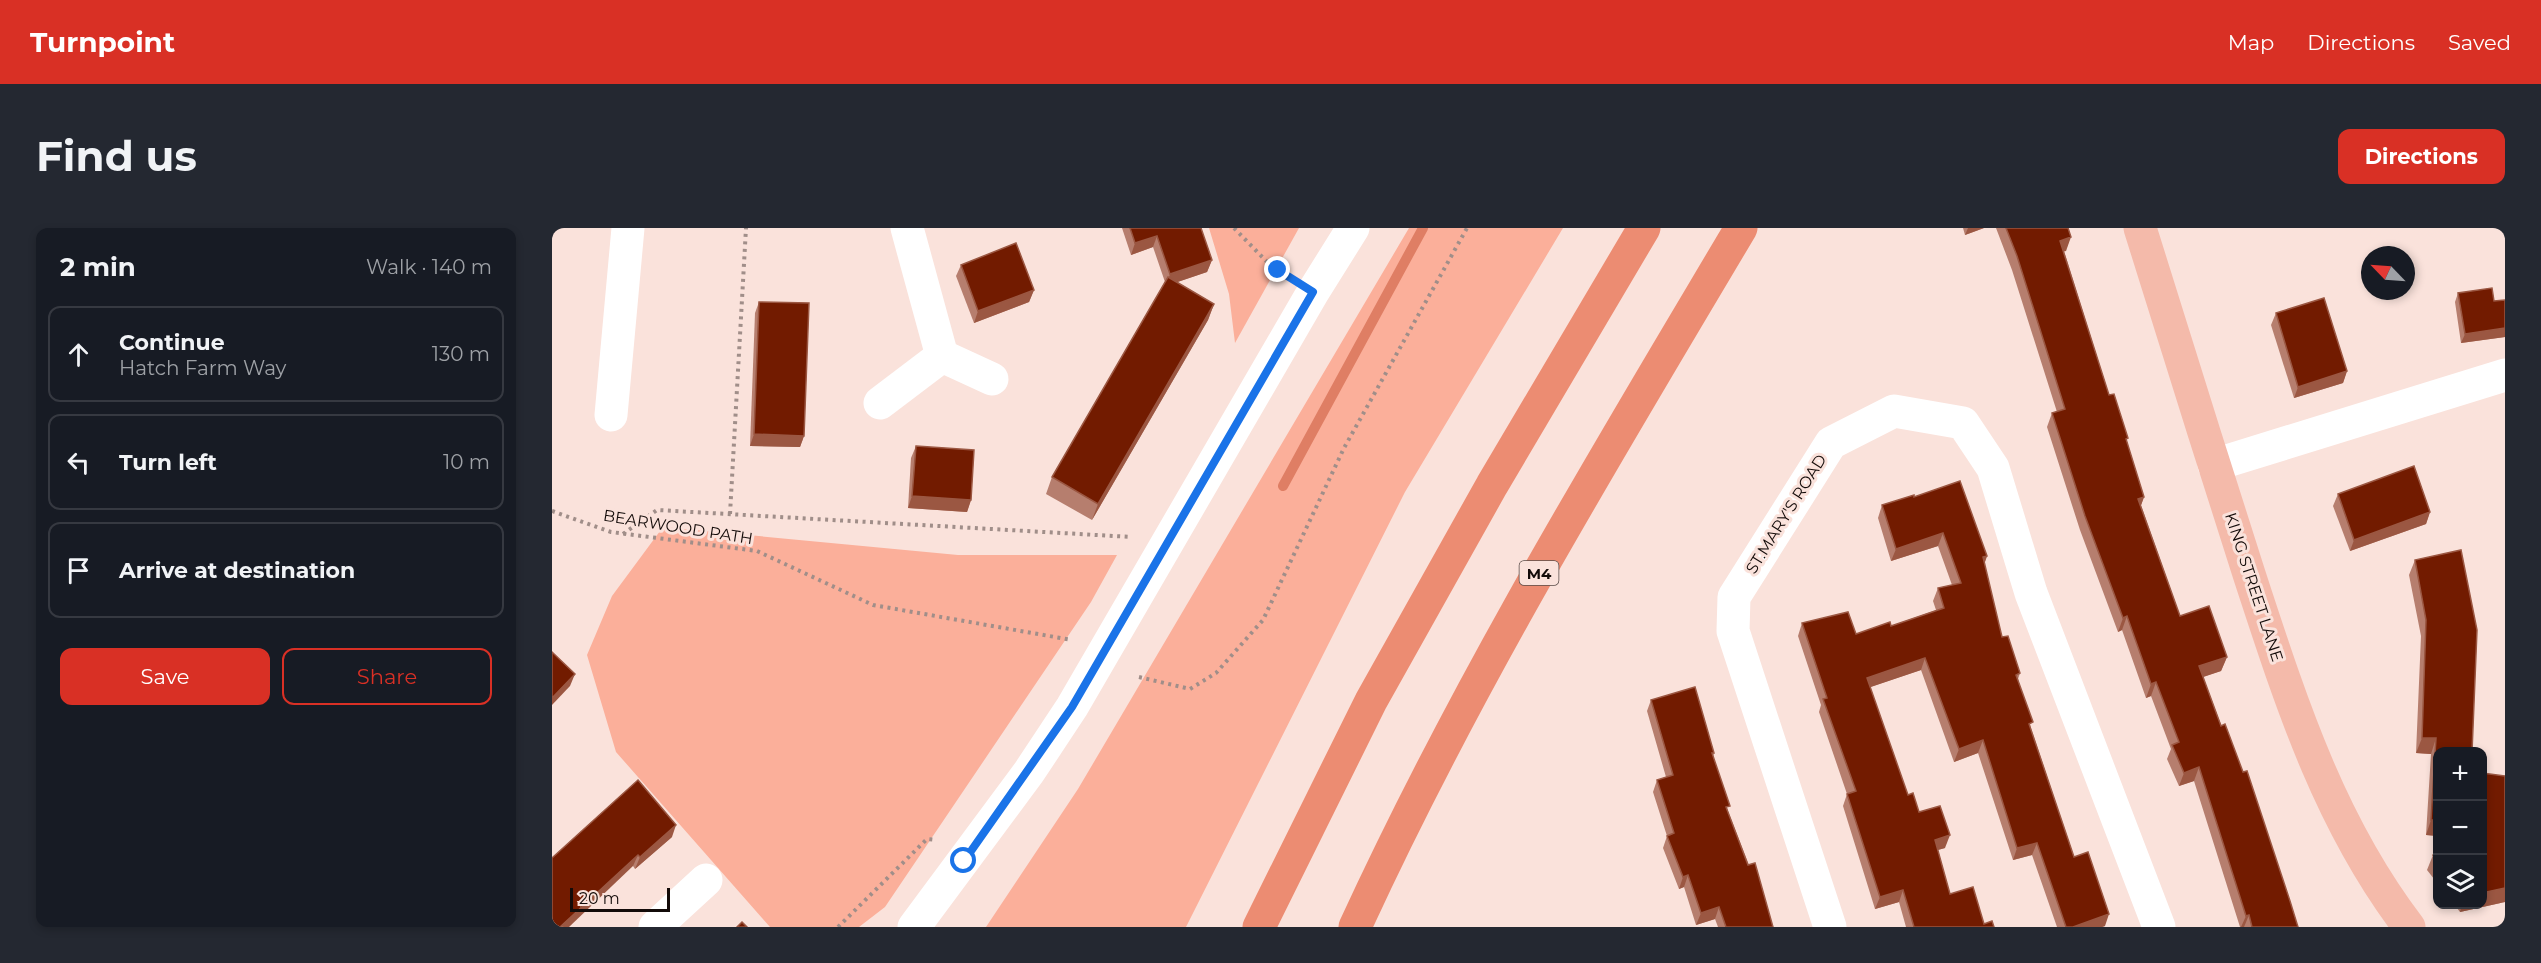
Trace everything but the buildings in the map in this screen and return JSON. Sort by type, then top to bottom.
[{"type":"highway","points":[[1259,927],[1371,701],[1492,485],[1644,228]]},
{"type":"highway","name":"M4","points":[[1355,927],[1403,823],[1559,535],[1741,228]]},
{"type":"main road","name":"KING STREET LANE","points":[[2140,228],[2292,704],[2327,791],[2378,886],[2409,927]]},
{"type":"street","points":[[611,415],[628,228]]},
{"type":"street","points":[[907,228],[942,356]]},
{"type":"street","points":[[914,927],[1022,781],[1072,707],[1313,292],[1353,228]]},
{"type":"street","points":[[942,356],[992,379]]},
{"type":"street","points":[[880,403],[942,356]]},
{"type":"street","points":[[2214,465],[2505,375]]},
{"type":"street","name":"ST.MARY'S ROAD","points":[[1830,927],[1733,631],[1734,597],[1831,443],[1894,411],[1963,423],[1993,468],[2031,593],[2159,927]]},
{"type":"street","points":[[655,927],[706,880]]},
{"type":"path","points":[[730,514],[746,228]]},
{"type":"path","points":[[1234,228],[1272,267],[1313,292]]},
{"type":"path","points":[[1140,677],[1190,689],[1216,673],[1263,620],[1344,448],[1467,228]]},
{"type":"path","points":[[623,534],[657,510],[1135,537]]},
{"type":"path","name":"BEARWOOD PATH","points":[[552,511],[611,532],[757,551],[873,605],[1076,641]]},
{"type":"path","points":[[838,927],[927,839],[940,840]]},
{"type":"shaded area","points":[[1209,228],[1299,228],[1235,343],[1229,294]]},
{"type":"shaded area","points":[[1409,228],[1563,228],[1405,492],[1186,927],[986,927],[1078,789]]},
{"type":"shaded area","points":[[663,527],[958,555],[1117,555],[1091,602],[885,907],[859,927],[770,927],[616,752],[587,655],[612,596]]},
{"type":"waterway","points":[[1283,486],[1423,228]]},
{"type":"route","points":[[964,861],[1029,772],[1072,707],[1313,292],[1278,270]]}]
